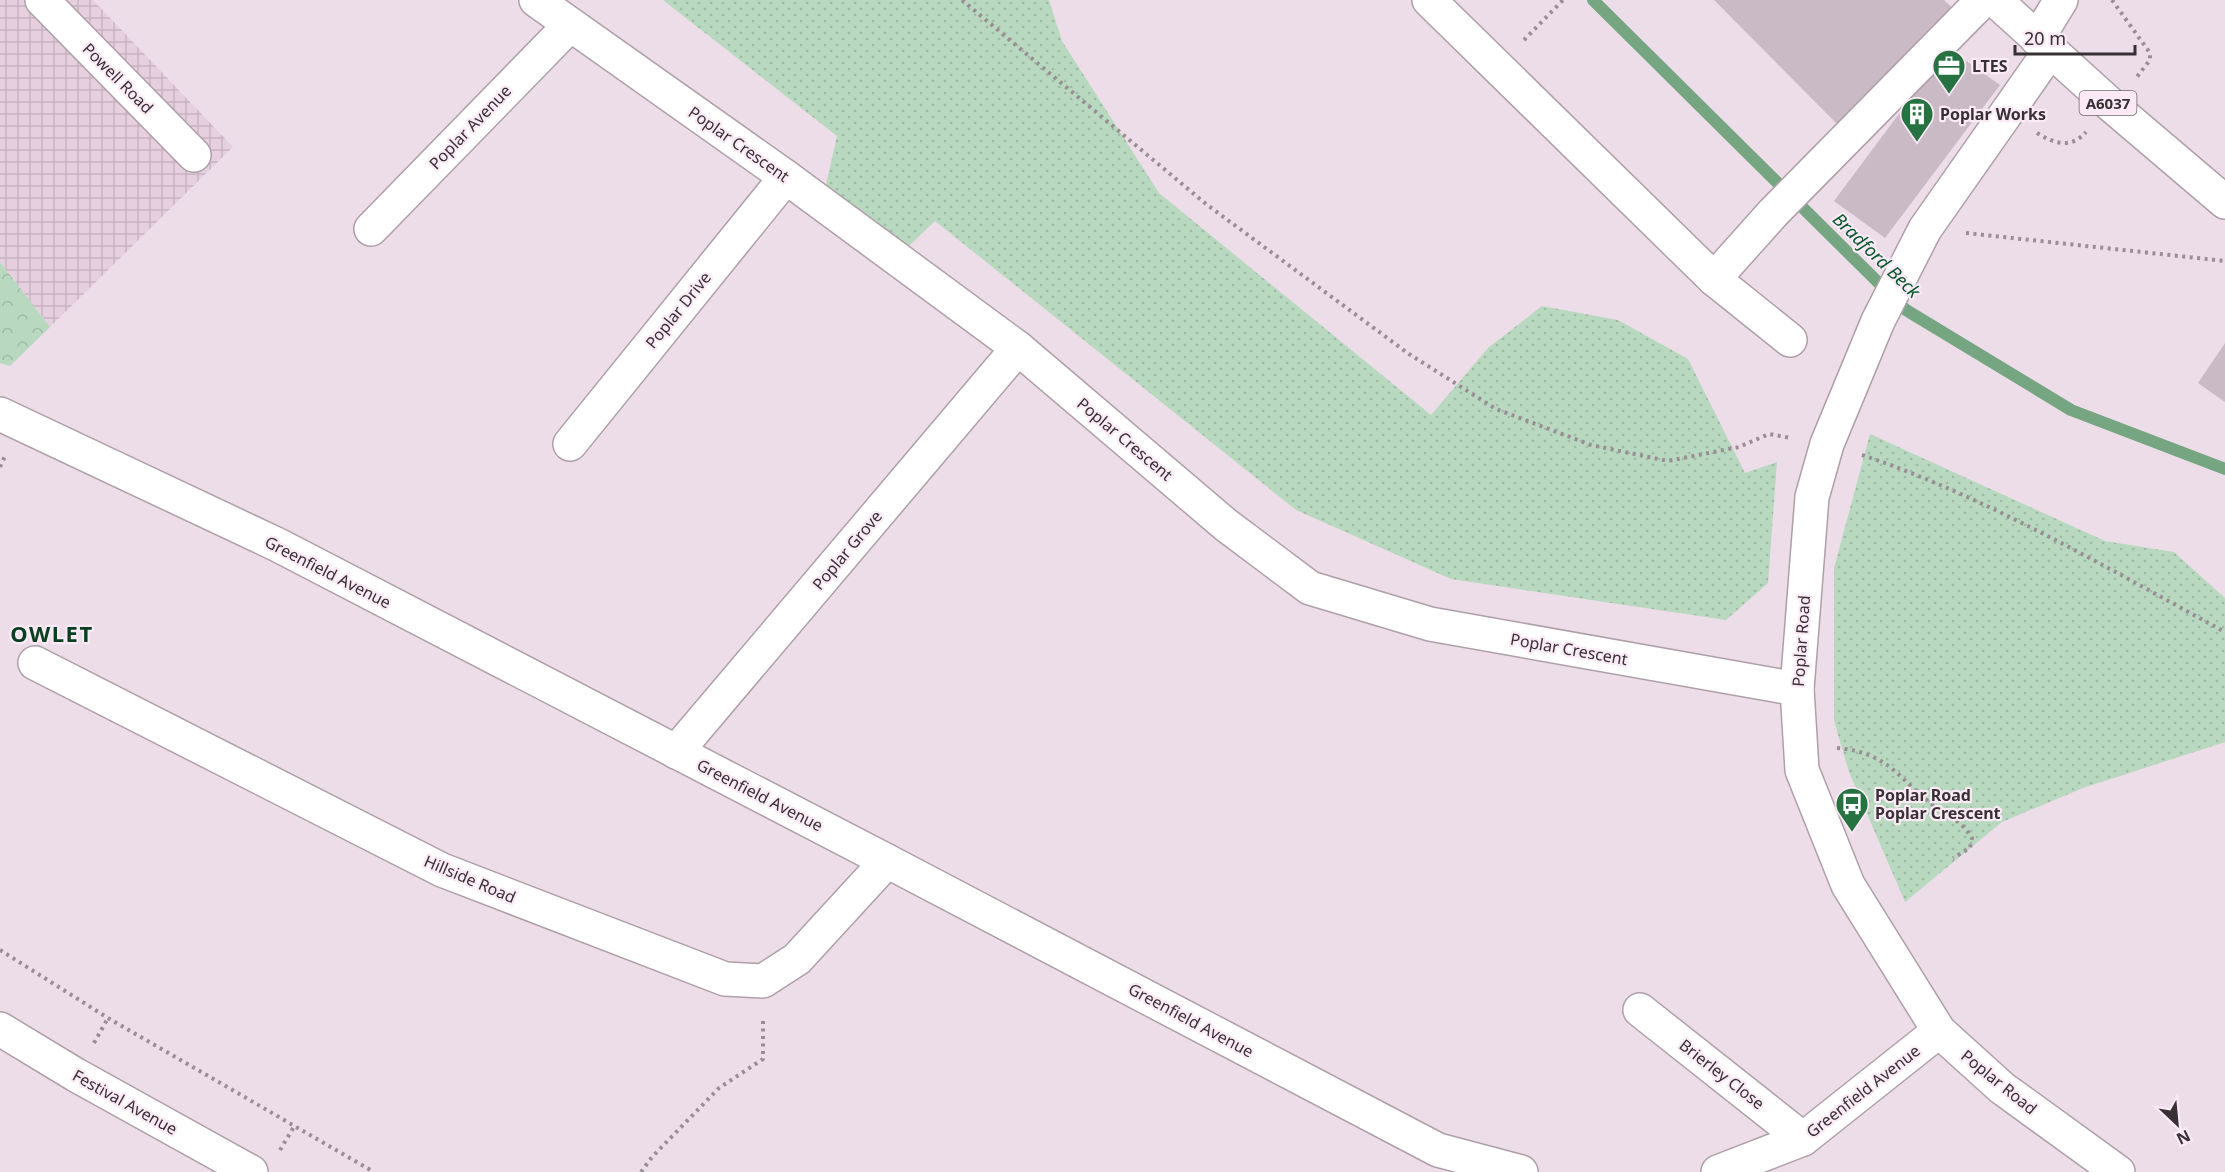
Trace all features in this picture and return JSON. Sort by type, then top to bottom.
[{"type":"street","name":"Powell Road","points":[[42,0],[194,155]]},
{"type":"street","name":"Poplar Crescent","points":[[536,0],[786,177],[1018,348],[1226,525],[1310,588],[1430,624],[1797,689]]},
{"type":"street","points":[[1429,0],[1714,279],[1790,340]]},
{"type":"street","points":[[1714,279],[1773,213],[1983,0]]},
{"type":"street","name":"A6037","points":[[1995,0],[2043,45],[2225,202]]},
{"type":"street","name":"Poplar Road","points":[[2061,0],[2043,45],[2005,114],[1918,242],[1878,321],[1827,444],[1812,497],[1797,689],[1802,770],[1848,885],[1939,1031],[2002,1088],[2118,1172]]},
{"type":"street","name":"Poplar Avenue","points":[[371,229],[570,25]]},
{"type":"street","name":"Poplar Drive","points":[[570,444],[786,177]]},
{"type":"street","name":"Poplar Grove","points":[[676,752],[1018,348]]},
{"type":"street","name":"Greenfield Avenue","points":[[0,414],[278,545],[1438,1150],[1521,1172]]},
{"type":"street","name":"Hillside Road","points":[[35,663],[442,870],[725,979],[763,981]]},
{"type":"street","points":[[763,981],[797,959],[887,861]]},
{"type":"street","name":"Brierley Close","points":[[1640,1010],[1803,1139]]},
{"type":"street","name":"Festival Avenue","points":[[0,1029],[76,1075],[251,1172]]},
{"type":"street","name":"Greenfield Avenue","points":[[1718,1172],[1803,1139],[1939,1031]]},
{"type":"path","points":[[962,0],[1206,204],[1409,354],[1496,409],[1591,445],[1668,461],[1739,447],[1769,434],[1827,444],[1893,466],[2001,514],[2225,632]]},
{"type":"path","points":[[1538,26],[1563,0]]},
{"type":"path","points":[[2112,0],[2150,53],[2150,60],[2142,72]]},
{"type":"path","points":[[2005,114],[2049,140],[2066,143],[2079,140],[2088,130]]},
{"type":"path","points":[[1918,242],[2225,261]]},
{"type":"path","points":[[1800,744],[1852,749],[1883,760],[1933,806],[1965,826],[1972,838],[1970,848],[1953,858]]},
{"type":"path","points":[[0,950],[108,1018],[374,1172]]},
{"type":"path","points":[[641,1172],[652,1157],[719,1088],[763,1059],[763,981]]},
{"type":"shaded area","points":[[0,0],[93,0],[233,147],[50,327],[0,262]]},
{"type":"green space","points":[[663,0],[1049,0],[1062,41],[1159,193],[1431,415],[1488,348],[1542,306],[1618,320],[1688,359],[1745,473],[1777,462],[1768,583],[1726,620],[1451,579],[1296,510],[935,221],[908,247],[826,185],[837,136]]},
{"type":"green space","points":[[0,262],[50,327],[10,366],[0,363]]},
{"type":"green space","points":[[1870,434],[2105,541],[2174,552],[2225,598],[2225,742],[2083,788],[2002,822],[1905,902],[1849,772],[1834,721],[1834,568]]},
{"type":"building","points":[[1714,0],[1944,0],[1959,14],[1846,133]]},
{"type":"building","name":"Poplar Works","points":[[1948,48],[2000,85],[1885,238],[1834,201]]},
{"type":"building","points":[[2225,343],[2225,402],[2198,383]]},
{"type":"waterway","name":"Bradford Beck","points":[[1593,0],[1906,310],[2071,410],[2225,469]]},
{"type":"place","name":"LTES","points":[[1949,95]]},
{"type":"place","name":"Poplar Works","points":[[1917,143]]},
{"type":"place","name":"Poplar Road Poplar Crescent","points":[[1852,833]]},
{"type":"district","name":"OWLET","points":[[52,633]]}]
